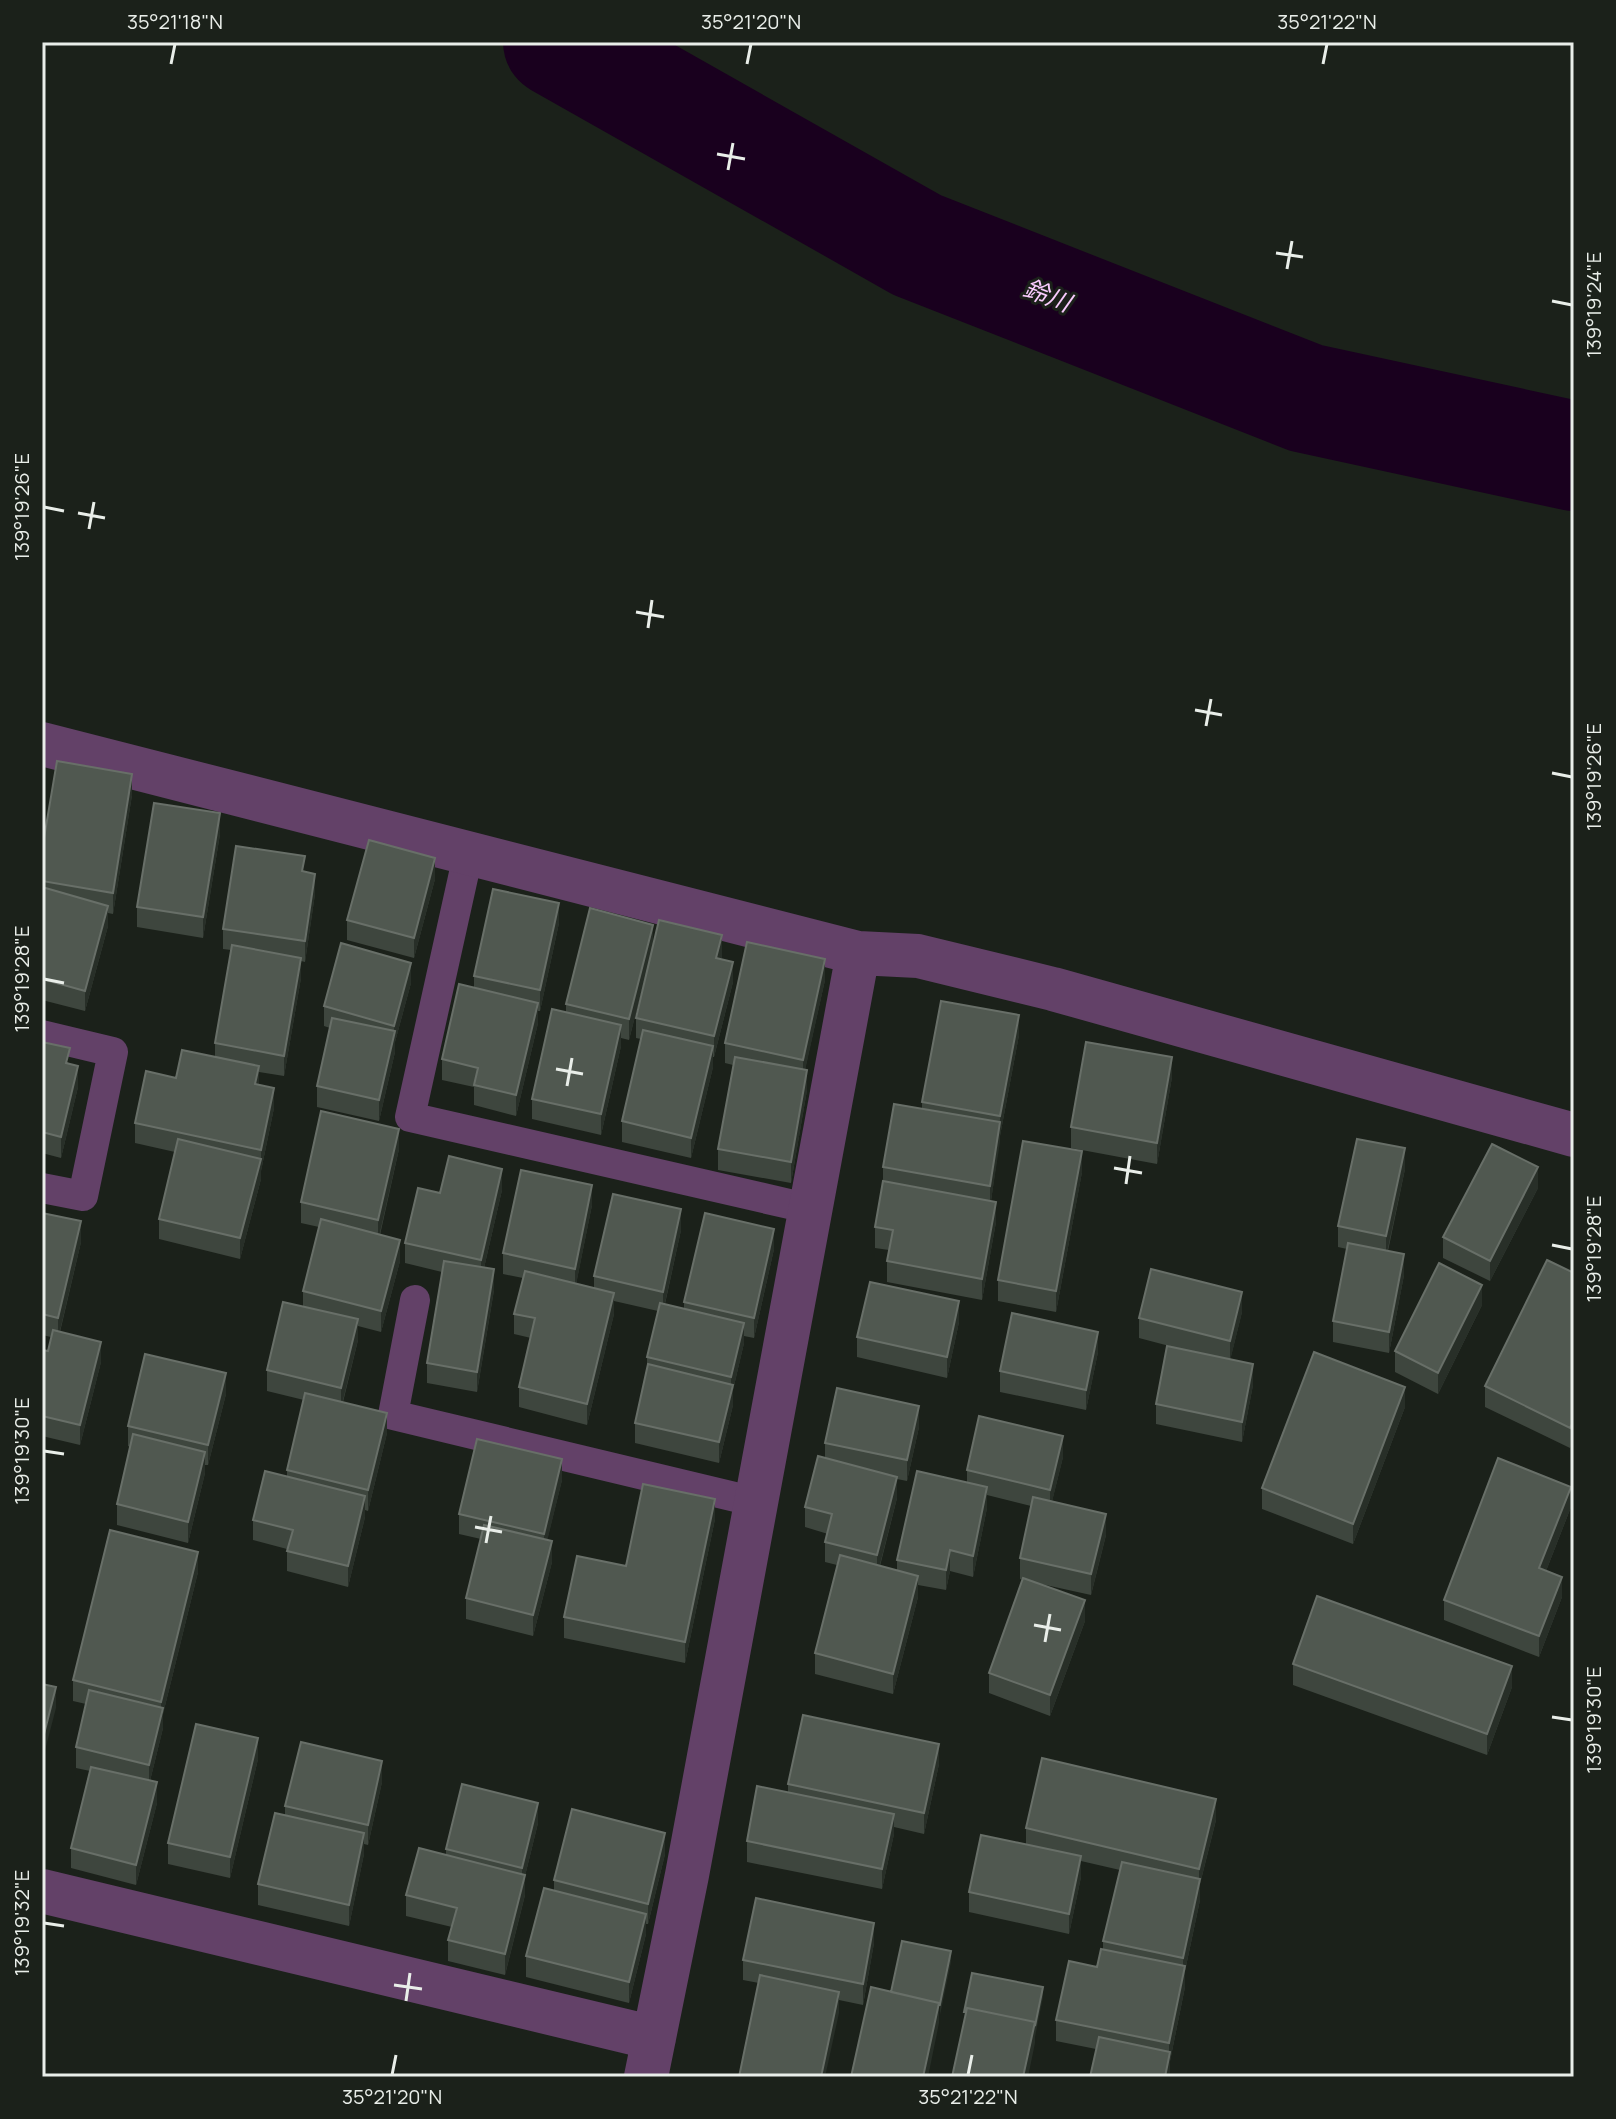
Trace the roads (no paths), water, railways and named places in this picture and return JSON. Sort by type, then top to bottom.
[{"type":"street","points":[[42,744],[858,953],[918,956],[1053,989],[1574,1135]]},
{"type":"street","points":[[42,1891],[650,2057],[687,1875],[858,953]]},
{"type":"lane","points":[[468,855],[410,1117],[811,1209]]},
{"type":"lane","points":[[42,1035],[113,1052],[83,1196],[42,1188]]},
{"type":"lane","points":[[415,1300],[393,1415],[756,1502]]},
{"type":"waterway","name":"鈴川","points":[[558,42],[917,245],[1306,398],[1574,456]]}]
